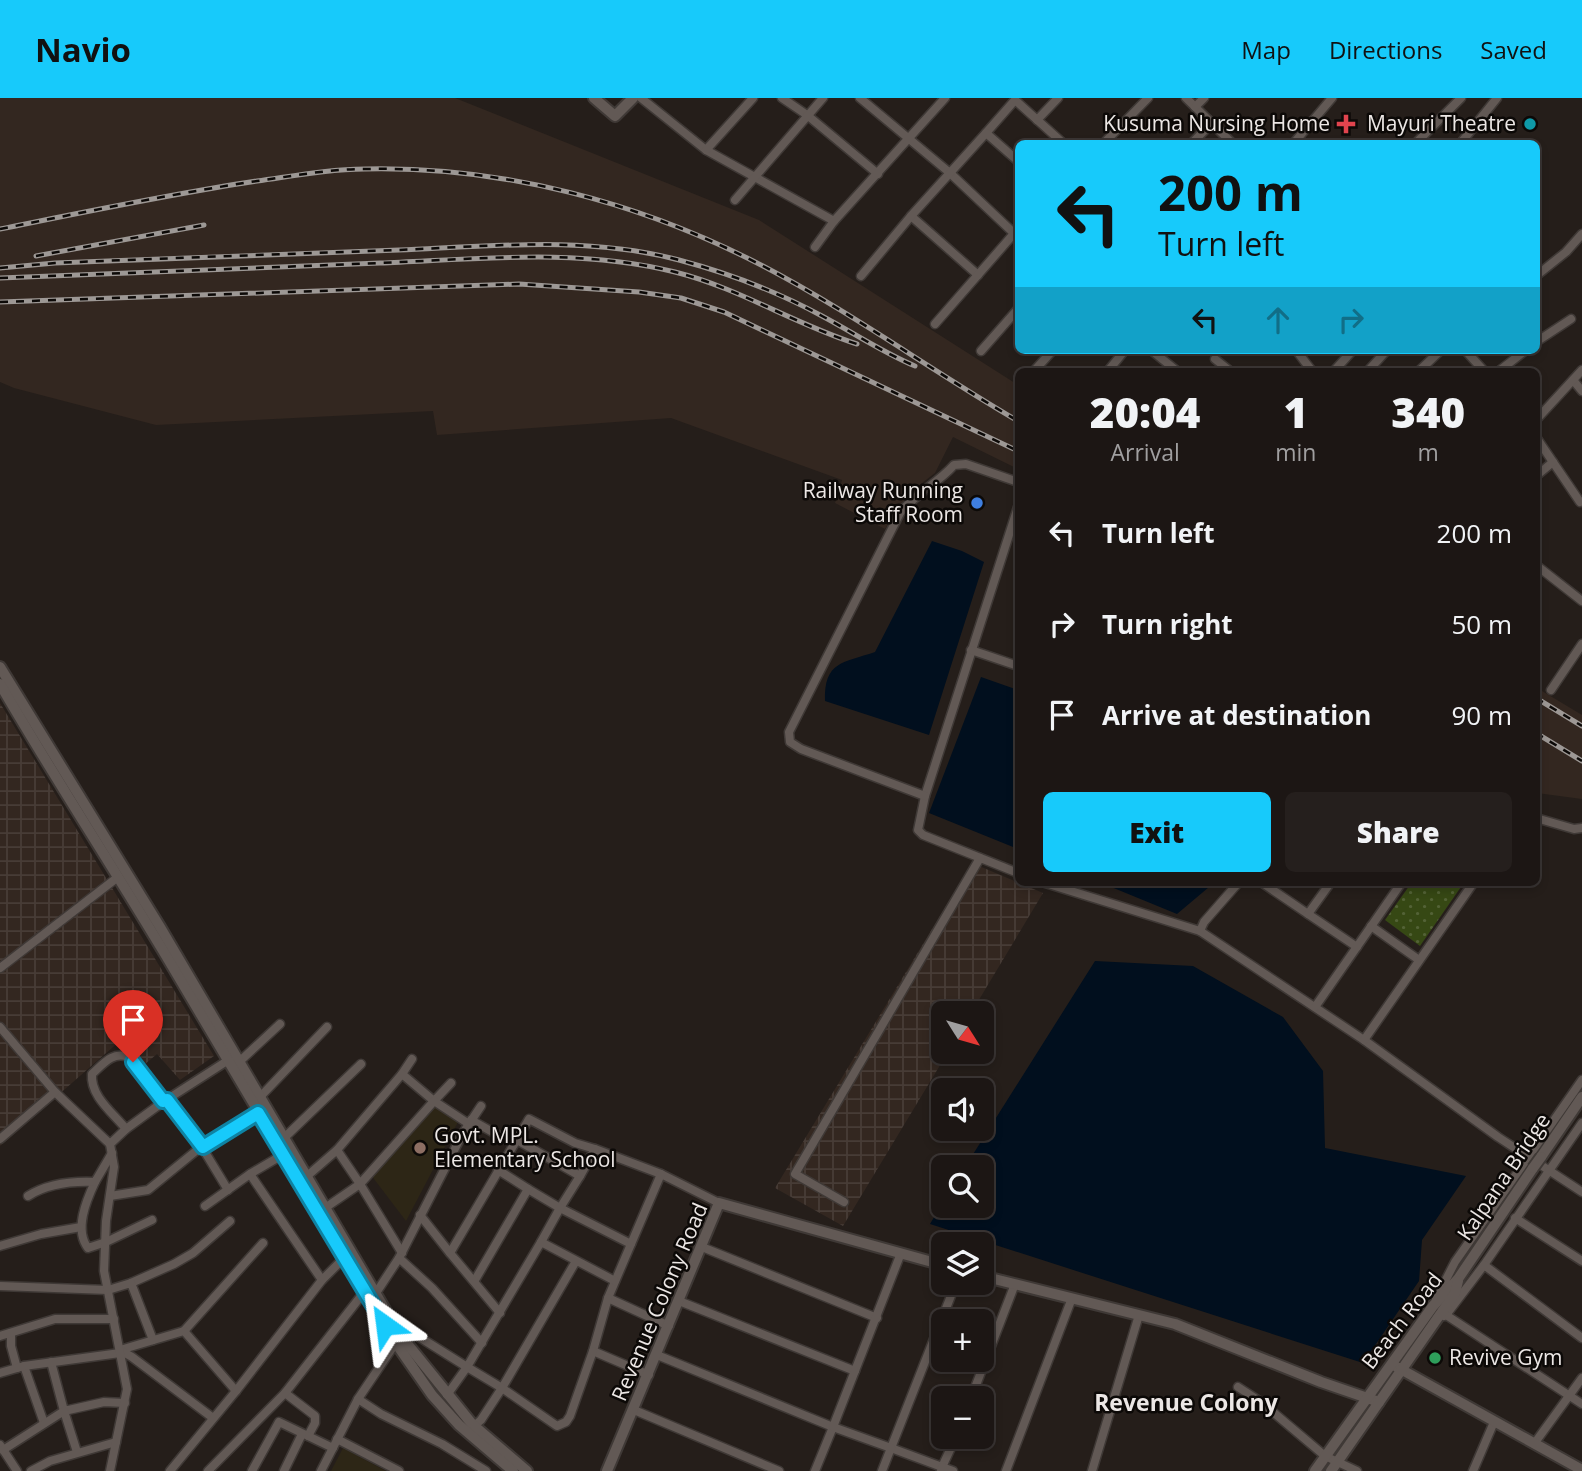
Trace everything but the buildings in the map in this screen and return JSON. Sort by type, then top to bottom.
[{"type":"street","points":[[594,98],[615,116],[633,98]]},
{"type":"street","points":[[641,98],[706,150],[834,221]]},
{"type":"street","points":[[706,150],[753,98]]},
{"type":"street","points":[[782,98],[878,174]]},
{"type":"street","points":[[735,200],[823,98]]},
{"type":"street","points":[[815,247],[834,221],[945,98]]},
{"type":"street","points":[[1037,120],[1058,98]]},
{"type":"street","points":[[1107,140],[1148,98]]},
{"type":"street","points":[[1186,98],[1229,140]]},
{"type":"street","points":[[1195,107],[1204,98]]},
{"type":"street","points":[[1296,140],[1332,98]]},
{"type":"street","points":[[1419,140],[1461,98]]},
{"type":"street","points":[[1464,140],[1497,98]]},
{"type":"street","points":[[862,99],[1015,231]]},
{"type":"street","points":[[862,276],[911,216],[1015,99],[1060,140]]},
{"type":"street","points":[[1195,140],[1212,123]]},
{"type":"street","points":[[986,133],[1015,158]]},
{"type":"street","points":[[911,216],[978,275]]},
{"type":"street","points":[[1540,273],[1566,252],[1582,234]]},
{"type":"street","points":[[935,324],[1015,235]]},
{"type":"street","points":[[981,351],[1015,312]]},
{"type":"street","points":[[1540,339],[1571,319]]},
{"type":"street","points":[[1037,368],[1049,354]]},
{"type":"street","points":[[1156,354],[1173,368]]},
{"type":"street","points":[[1299,354],[1310,368]]},
{"type":"street","points":[[1337,368],[1349,354]]},
{"type":"street","points":[[1371,368],[1383,354]]},
{"type":"street","points":[[1422,368],[1437,354]]},
{"type":"street","points":[[1503,368],[1521,354]]},
{"type":"street","points":[[1215,359],[1226,368]]},
{"type":"street","points":[[1540,416],[1582,370]]},
{"type":"street","points":[[1573,380],[1582,391]]},
{"type":"street","points":[[1540,443],[1581,502]]},
{"type":"street","points":[[1540,472],[1553,461]]},
{"type":"street","points":[[925,796],[801,749],[790,741],[789,732],[900,513],[911,500],[940,481],[954,465],[965,464],[1015,481]]},
{"type":"street","points":[[1015,516],[925,796],[918,830],[923,835],[1015,872]]},
{"type":"street","points":[[1540,568],[1582,601]]},
{"type":"street","points":[[1552,690],[1582,644]]},
{"type":"street","points":[[971,650],[1015,665]]},
{"type":"street","points":[[0,667],[160,927],[260,1097],[262,1111],[284,1154],[345,1258],[392,1320],[502,1388],[557,1426],[561,1425],[570,1416],[608,1298],[661,1174]]},
{"type":"street","points":[[0,684],[227,1061],[283,1139],[325,1208],[370,1292],[432,1395],[459,1425],[513,1471]]},
{"type":"street","points":[[1540,819],[1574,830],[1582,828]]},
{"type":"street","points":[[844,1202],[795,1174],[980,858]]},
{"type":"street","points":[[0,968],[118,877]]},
{"type":"street","points":[[1055,886],[1200,931],[1364,1040],[1582,1192]]},
{"type":"street","points":[[1200,931],[1204,922],[1236,886]]},
{"type":"street","points":[[1267,886],[1357,947]]},
{"type":"street","points":[[1308,914],[1328,886]]},
{"type":"street","points":[[1315,1007],[1399,886]]},
{"type":"street","points":[[1364,1040],[1469,886]]},
{"type":"street","points":[[1371,926],[1419,960]]},
{"type":"street","points":[[239,1062],[280,1024]]},
{"type":"street","points":[[0,1027],[55,1092],[110,1144],[114,1167],[106,1221],[104,1271],[127,1390],[110,1471]]},
{"type":"street","points":[[260,1097],[327,1027]]},
{"type":"street","points":[[126,1129],[94,1091],[91,1083],[92,1074],[110,1058],[121,1055],[128,1057],[203,1147],[228,1189]]},
{"type":"street","points":[[306,1177],[337,1150],[412,1059]]},
{"type":"street","points":[[110,1144],[165,1100],[227,1061]]},
{"type":"street","points":[[283,1139],[360,1064]]},
{"type":"street","points":[[402,1074],[434,1101],[470,1122],[580,1176]]},
{"type":"street","points":[[1433,1306],[1455,1262],[1534,1161],[1582,1080]]},
{"type":"street","points":[[325,1208],[360,1184],[451,1083]]},
{"type":"street","points":[[0,1139],[55,1092]]},
{"type":"street","name":"Kalpana Bridge","points":[[1458,1279],[1534,1161],[1582,1097]]},
{"type":"street","points":[[208,1471],[285,1393],[401,1255],[470,1122],[481,1106]]},
{"type":"street","points":[[110,1196],[148,1190],[203,1147],[262,1111]]},
{"type":"street","points":[[450,1253],[529,1119],[575,1143],[661,1174],[719,1203]]},
{"type":"street","points":[[1435,1321],[1446,1315],[1484,1265],[1582,1123]]},
{"type":"street","points":[[447,1395],[482,1343],[594,1149]]},
{"type":"street","points":[[337,1150],[401,1255],[482,1343]]},
{"type":"street","points":[[112,1153],[95,1182],[81,1227],[82,1241],[88,1248],[152,1220]]},
{"type":"street","points":[[205,1206],[284,1154]]},
{"type":"street","points":[[498,1170],[560,1208],[631,1244]]},
{"type":"street","points":[[250,1174],[321,1280]]},
{"type":"street","points":[[28,1196],[37,1190],[62,1184],[95,1182]]},
{"type":"street","points":[[475,1280],[528,1189]]},
{"type":"street","name":"Revenue Colony Road","points":[[607,1471],[719,1203],[931,1262]]},
{"type":"street","points":[[421,1215],[500,1312]]},
{"type":"street","points":[[1514,1218],[1582,1261]]},
{"type":"street","points":[[0,1286],[108,1290],[174,1264],[230,1221]]},
{"type":"street","points":[[0,1246],[41,1234],[81,1227]]},
{"type":"street","points":[[541,1242],[615,1281]]},
{"type":"street","points":[[0,1373],[21,1367],[120,1351],[184,1331],[263,1243]]},
{"type":"street","points":[[702,1247],[877,1318]]},
{"type":"street","points":[[815,1471],[901,1253]]},
{"type":"street","points":[[170,1471],[236,1391],[321,1280],[345,1258]]},
{"type":"street","points":[[474,1426],[502,1388],[576,1261]]},
{"type":"street","points":[[1484,1265],[1582,1338]]},
{"type":"street","points":[[994,1279],[1175,1324],[1378,1402]]},
{"type":"street","name":"Beach Road","points":[[1334,1466],[1378,1402],[1433,1306],[1458,1279]]},
{"type":"street","name":"Beach Road","points":[[1315,1471],[1366,1398],[1435,1321],[1455,1293],[1458,1279]]},
{"type":"street","points":[[131,1283],[153,1340]]},
{"type":"street","points":[[976,1386],[1015,1284]]},
{"type":"street","points":[[882,1471],[951,1295]]},
{"type":"street","points":[[608,1298],[669,1326]]},
{"type":"street","points":[[1006,1471],[1072,1298]]},
{"type":"street","points":[[680,1301],[855,1371]]},
{"type":"street","points":[[1092,1471],[1139,1315]]},
{"type":"street","points":[[1446,1315],[1582,1404]]},
{"type":"street","points":[[0,1336],[55,1319],[114,1320]]},
{"type":"street","points":[[392,1320],[398,1340],[474,1426],[527,1471]]},
{"type":"street","points":[[184,1331],[236,1391]]},
{"type":"street","points":[[11,1333],[12,1346],[44,1423]]},
{"type":"street","points":[[321,1471],[358,1399],[398,1340]]},
{"type":"street","points":[[120,1351],[132,1357],[213,1418]]},
{"type":"street","points":[[593,1351],[649,1375]]},
{"type":"street","points":[[657,1355],[833,1427],[953,1471]]},
{"type":"street","points":[[51,1362],[77,1452]]},
{"type":"street","points":[[1396,1367],[1582,1470]]},
{"type":"street","points":[[1534,1444],[1582,1378]]},
{"type":"street","points":[[1238,1387],[1261,1402],[1334,1466],[1357,1471]]},
{"type":"street","points":[[284,1471],[315,1423],[315,1416],[285,1393]]},
{"type":"street","points":[[358,1399],[486,1471]]},
{"type":"street","points":[[17,1471],[2,1448],[64,1411],[104,1402],[125,1403]]},
{"type":"street","points":[[634,1410],[779,1471]]},
{"type":"street","points":[[265,1412],[279,1422],[333,1448]]},
{"type":"street","points":[[252,1471],[279,1422]]},
{"type":"street","points":[[1473,1471],[1494,1422]]},
{"type":"street","points":[[337,1439],[399,1471]]},
{"type":"street","points":[[32,1471],[50,1461],[116,1442]]},
{"type":"street","points":[[942,1469],[951,1449]]},
{"type":"street","points":[[753,1471],[757,1462]]},
{"type":"shaded area","points":[[0,98],[455,98],[759,220],[1015,383],[1015,468],[953,437],[935,473],[909,493],[885,529],[835,503],[842,480],[671,418],[437,435],[433,411],[156,425],[0,382]]},
{"type":"shaded area","points":[[1540,690],[1582,715],[1582,799],[1540,793]]},
{"type":"shaded area","points":[[0,703],[214,1056],[180,1080],[157,1054],[144,1065],[121,1040],[0,1146]]},
{"type":"shaded area","points":[[972,863],[1015,881],[1015,886],[1026,886],[1043,893],[978,1001],[931,1001],[931,1064],[941,1064],[843,1226],[775,1188]]},
{"type":"shaded area","name":"Govt. MPL. Elementary School","points":[[435,1105],[458,1122],[406,1221],[371,1175]]},
{"type":"shaded area","points":[[343,1448],[386,1471],[331,1471]]},
{"type":"green space","points":[[1409,886],[1462,886],[1420,946],[1385,920]]},
{"type":"water","points":[[932,541],[984,562],[929,735],[825,701],[828,678],[832,671],[845,662],[875,652]]},
{"type":"water","points":[[981,677],[1015,689],[1015,848],[929,813]]},
{"type":"water","points":[[1109,886],[1210,886],[1177,914]]},
{"type":"water","points":[[1095,961],[1193,966],[1283,1017],[1323,1071],[1325,1148],[1466,1176],[1422,1240],[1419,1281],[1363,1363],[994,1245],[994,1232],[955,1232],[930,1224],[934,1218],[994,1218],[994,1155],[973,1155],[981,1141],[994,1141],[994,1121]]},
{"type":"railway","points":[[0,229],[193,192],[338,170],[417,170],[519,181],[619,206],[716,243],[796,284],[1015,419]]},
{"type":"railway","points":[[36,256],[204,225]]},
{"type":"railway","points":[[0,268],[55,263],[505,245],[610,248],[679,260],[752,284],[805,307],[915,366]]},
{"type":"railway","points":[[0,278],[491,258],[603,260],[675,272],[699,279],[857,344]]},
{"type":"railway","points":[[0,302],[519,284],[639,292],[681,298],[724,312],[1015,450]]},
{"type":"railway","points":[[1540,700],[1582,726]]},
{"type":"railway","points":[[1540,735],[1582,761]]},
{"type":"place","name":"Kusuma Nursing Home","points":[[1346,124]]},
{"type":"place","name":"Mayuri Theatre","points":[[1530,124]]},
{"type":"place","name":"Railway Running Staff Room","points":[[977,503]]},
{"type":"place","name":"Govt. MPL. Elementary School","points":[[420,1148]]},
{"type":"place","name":"Revive Gym","points":[[1435,1358]]},
{"type":"district","name":"Revenue Colony","points":[[1186,1403]]},
{"type":"route","points":[[133,1062],[203,1147],[258,1113],[385,1325]]}]
